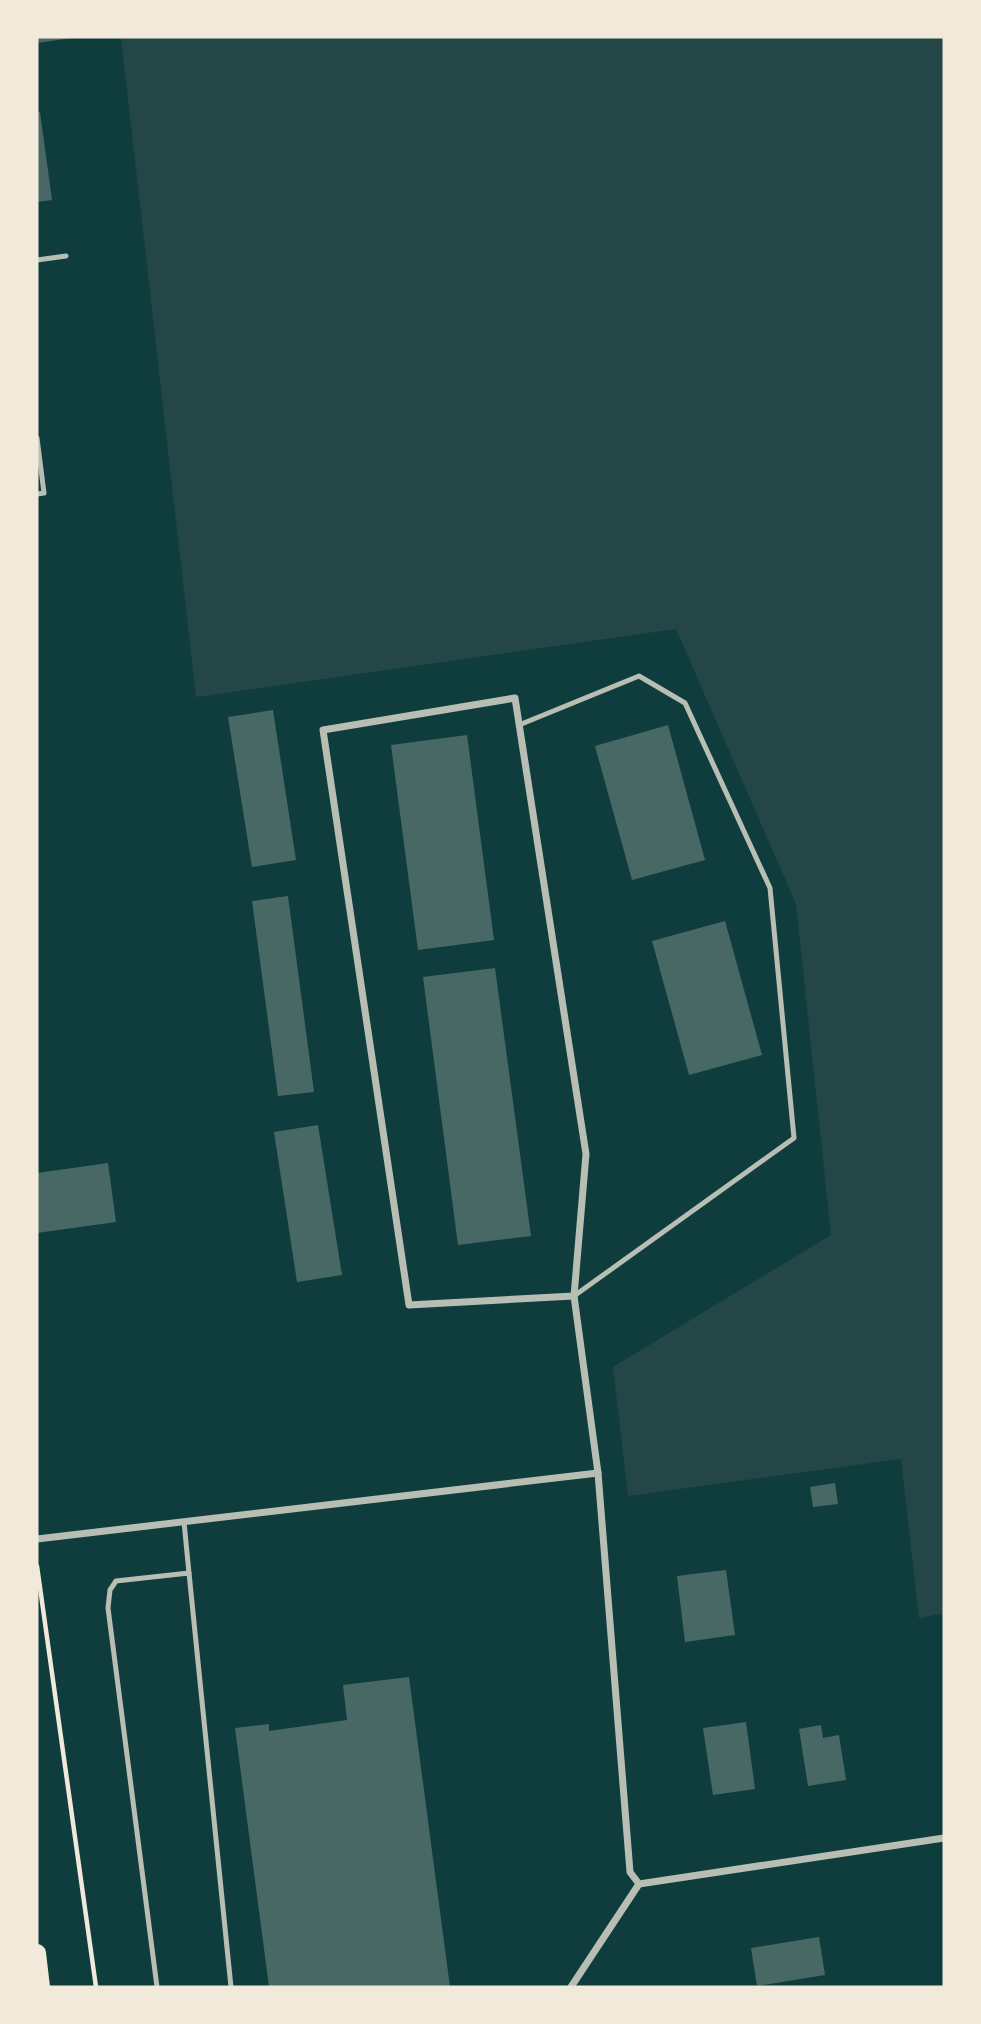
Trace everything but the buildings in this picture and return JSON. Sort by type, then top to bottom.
[{"type":"main road","points":[[37,1953],[41,1987]]},
{"type":"street","points":[[574,1296],[409,1306],[323,730],[515,698],[586,1154],[574,1296],[598,1473],[630,1872],[639,1884]]},
{"type":"street","points":[[37,1539],[598,1473]]},
{"type":"street","points":[[571,1987],[639,1884],[944,1838]]},
{"type":"lane","points":[[37,260],[66,256]]},
{"type":"lane","points":[[37,438],[44,493],[37,494]]},
{"type":"lane","points":[[519,725],[639,676],[685,703],[770,888],[794,1138],[574,1296]]},
{"type":"lane","points":[[184,1521],[231,1987]]},
{"type":"lane","points":[[157,1987],[123,1740],[109,1599],[110,1590],[116,1581],[189,1573]]},
{"type":"path","points":[[37,1566],[96,1987]]},
{"type":"shaded area","points":[[121,37],[944,37],[944,1613],[919,1618],[901,1459],[628,1496],[613,1367],[831,1235],[796,904],[676,629],[196,697]]}]
